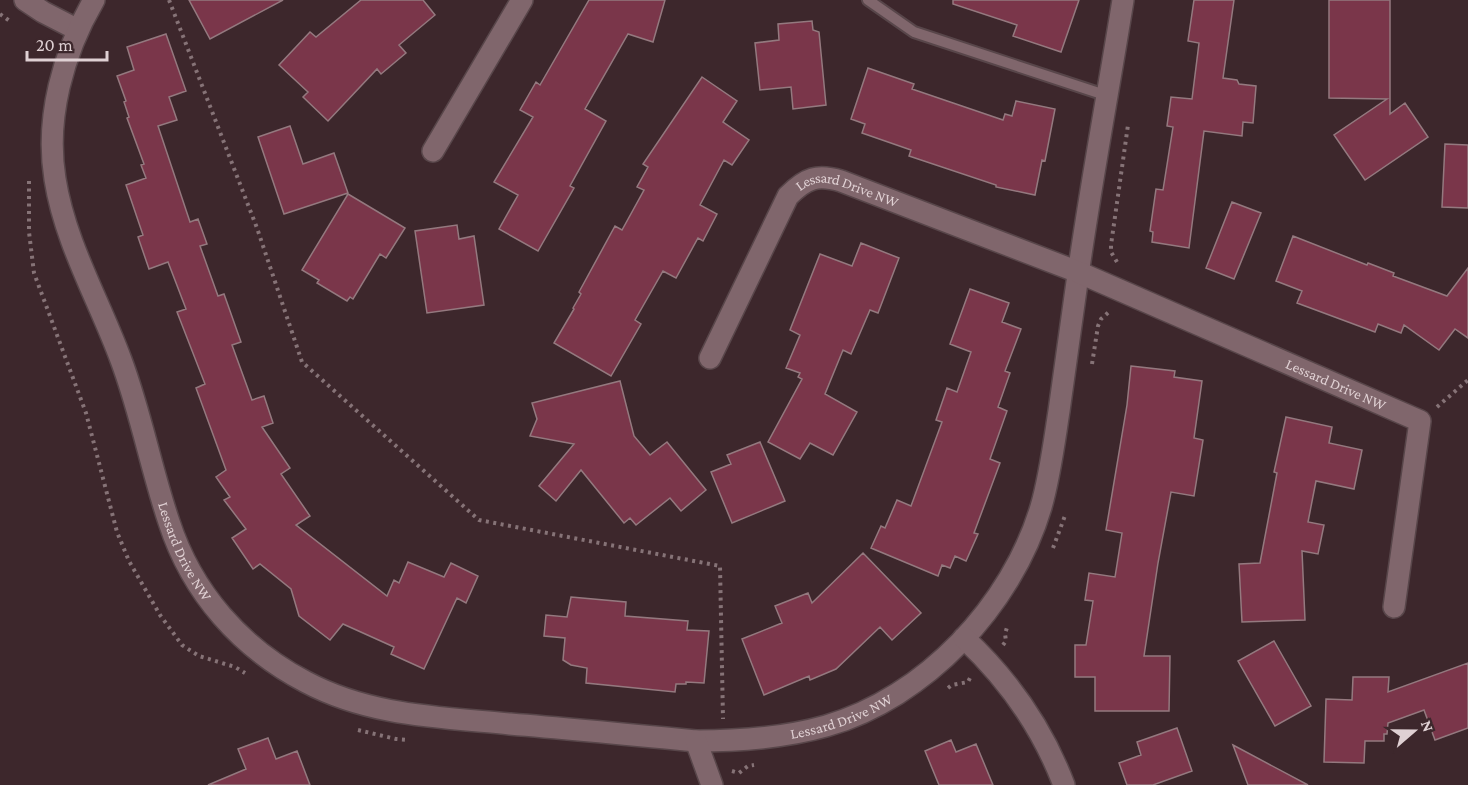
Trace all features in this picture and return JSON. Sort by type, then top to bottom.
[{"type":"street","points":[[24,0],[78,30]]},
{"type":"street","name":"Lessard Drive NW","points":[[94,0],[78,30],[62,76],[54,122],[55,179],[77,255],[110,328],[134,395],[173,534],[192,575],[223,619],[265,657],[308,683],[341,698],[390,712],[696,741],[777,736],[825,727],[873,707],[931,669],[964,638],[988,610],[1016,568],[1041,507],[1051,467],[1078,272],[1123,0]]},
{"type":"street","points":[[433,151],[522,0]]},
{"type":"street","name":"Lessard Drive NW","points":[[710,358],[788,196],[798,186],[824,176],[1078,272],[1420,421]]},
{"type":"street","points":[[1394,606],[1420,421]]},
{"type":"street","points":[[964,638],[988,660],[1032,717],[1055,761],[1064,785]]},
{"type":"street","points":[[696,741],[712,785]]},
{"type":"lane","points":[[868,0],[914,32],[1108,96]]},
{"type":"path","points":[[169,0],[257,228],[302,362],[479,520],[720,566],[723,741]]},
{"type":"path","points":[[0,15],[15,24]]},
{"type":"path","points":[[1117,263],[1111,252],[1111,244],[1130,116]]},
{"type":"path","points":[[29,176],[28,232],[34,273],[86,413],[122,546],[150,600],[182,645],[199,656],[236,667]]},
{"type":"path","points":[[1420,421],[1468,380]]},
{"type":"building","points":[[189,0],[283,0],[210,39]]},
{"type":"building","points":[[361,0],[423,0],[435,15],[399,45],[406,53],[381,74],[377,69],[328,121],[303,97],[308,92],[279,65],[310,32],[316,37]]},
{"type":"building","points":[[589,0],[665,0],[653,42],[628,34],[585,109],[606,121],[570,186],[574,188],[538,251],[499,229],[518,195],[494,182],[533,117],[520,110],[536,82],[540,85]]},
{"type":"building","points":[[953,0],[1079,0],[1061,52],[1013,36],[1017,25],[953,4]]},
{"type":"building","points":[[1194,0],[1234,0],[1223,78],[1237,80],[1239,84],[1256,86],[1253,123],[1243,122],[1242,136],[1204,131],[1189,248],[1152,242],[1153,232],[1150,231],[1156,189],[1163,190],[1173,127],[1167,126],[1171,97],[1192,99],[1199,43],[1188,41]]},
{"type":"building","points":[[1329,0],[1390,0],[1390,114],[1405,103],[1428,137],[1365,180],[1334,135],[1387,99],[1329,98]]},
{"type":"building","points":[[812,21],[813,30],[819,32],[826,105],[793,109],[791,87],[760,90],[755,43],[779,40],[778,24]]},
{"type":"building","points":[[166,34],[186,91],[169,97],[177,120],[158,126],[190,222],[198,219],[207,244],[200,246],[218,296],[224,294],[241,342],[232,345],[252,400],[264,396],[273,423],[262,427],[290,468],[281,474],[310,516],[296,525],[387,596],[394,580],[399,583],[408,562],[444,577],[451,563],[478,576],[466,603],[457,598],[424,669],[391,654],[394,647],[343,624],[330,640],[299,616],[291,589],[260,564],[253,569],[232,538],[246,529],[224,500],[230,497],[216,477],[226,470],[196,388],[205,384],[177,312],[186,309],[168,262],[149,269],[138,237],[143,235],[126,185],[146,178],[141,165],[144,164],[127,118],[129,117],[124,102],[126,101],[117,76],[134,70],[127,47]]},
{"type":"building","points":[[868,68],[914,84],[912,89],[1003,120],[1005,114],[1012,116],[1016,101],[1055,109],[1045,161],[1042,160],[1035,195],[996,187],[996,185],[909,156],[911,150],[862,133],[865,124],[851,119]]},
{"type":"building","points":[[702,77],[737,101],[723,122],[749,140],[732,165],[724,160],[700,205],[717,214],[703,241],[698,238],[676,278],[663,271],[635,320],[641,324],[611,376],[554,343],[574,309],[581,294],[579,292],[615,226],[622,230],[644,190],[637,187],[648,167],[643,164]]},
{"type":"building","points":[[290,126],[303,164],[334,153],[348,193],[284,214],[258,137]]},
{"type":"building","points":[[1445,144],[1468,145],[1468,208],[1442,207]]},
{"type":"building","points":[[348,194],[405,228],[386,258],[380,254],[353,299],[350,297],[347,301],[317,283],[319,280],[302,270]]},
{"type":"building","points":[[1232,202],[1261,213],[1234,279],[1206,268]]},
{"type":"building","points":[[457,225],[459,239],[474,236],[484,305],[427,313],[415,231]]},
{"type":"building","points":[[1293,236],[1394,273],[1393,276],[1447,296],[1468,268],[1468,338],[1455,329],[1439,350],[1404,325],[1401,333],[1378,324],[1375,332],[1297,303],[1302,291],[1276,281]]},
{"type":"building","points":[[861,243],[899,258],[878,313],[870,310],[851,354],[843,350],[825,394],[857,412],[833,455],[810,443],[800,459],[768,442],[802,379],[798,377],[800,373],[786,368],[800,335],[790,330],[820,254],[852,266]]},
{"type":"building","points":[[970,289],[1009,303],[1002,322],[1021,329],[1005,371],[1010,373],[998,407],[1007,411],[990,459],[1000,463],[974,533],[978,534],[966,561],[955,556],[950,568],[942,565],[938,576],[871,548],[881,526],[885,528],[897,500],[911,506],[942,422],[936,420],[947,388],[957,392],[971,352],[950,344]]},
{"type":"building","points":[[1131,366],[1175,371],[1174,377],[1202,381],[1194,438],[1203,440],[1194,496],[1171,492],[1144,656],[1170,656],[1169,711],[1095,711],[1095,677],[1075,677],[1075,645],[1086,645],[1093,601],[1085,600],[1089,573],[1115,577],[1122,533],[1106,530],[1127,405]]},
{"type":"building","points":[[620,381],[634,436],[650,455],[667,442],[706,490],[681,511],[670,498],[636,525],[630,518],[624,523],[581,470],[556,501],[539,486],[574,444],[530,436],[537,419],[532,403]]},
{"type":"building","points":[[1286,417],[1332,427],[1329,443],[1362,450],[1354,489],[1316,481],[1308,522],[1324,525],[1318,554],[1302,551],[1305,620],[1242,622],[1239,564],[1260,563],[1277,473],[1274,472]]},
{"type":"building","points":[[760,442],[785,501],[732,523],[711,472],[731,464],[727,455]]},
{"type":"building","points":[[863,553],[921,613],[892,640],[880,627],[836,669],[810,680],[809,676],[764,695],[742,639],[782,623],[775,606],[808,593],[812,603]]},
{"type":"building","points":[[571,597],[626,602],[625,616],[688,621],[687,630],[709,631],[704,683],[676,684],[675,692],[586,683],[587,668],[571,665],[563,660],[565,638],[544,636],[546,615],[567,617]]},
{"type":"building","points":[[1274,641],[1311,706],[1275,726],[1238,661]]},
{"type":"building","points":[[1468,663],[1468,728],[1435,740],[1424,710],[1388,723],[1384,741],[1365,741],[1364,763],[1324,762],[1326,699],[1352,700],[1353,677],[1389,677],[1388,692]]},
{"type":"building","points":[[1177,728],[1192,771],[1153,785],[1127,785],[1119,763],[1141,755],[1137,742]]},
{"type":"building","points":[[268,738],[276,759],[297,751],[310,785],[208,785],[246,769],[238,749]]},
{"type":"building","points":[[951,740],[956,752],[976,744],[993,785],[939,785],[925,751]]},
{"type":"building","points":[[1233,745],[1308,785],[1248,785]]}]
